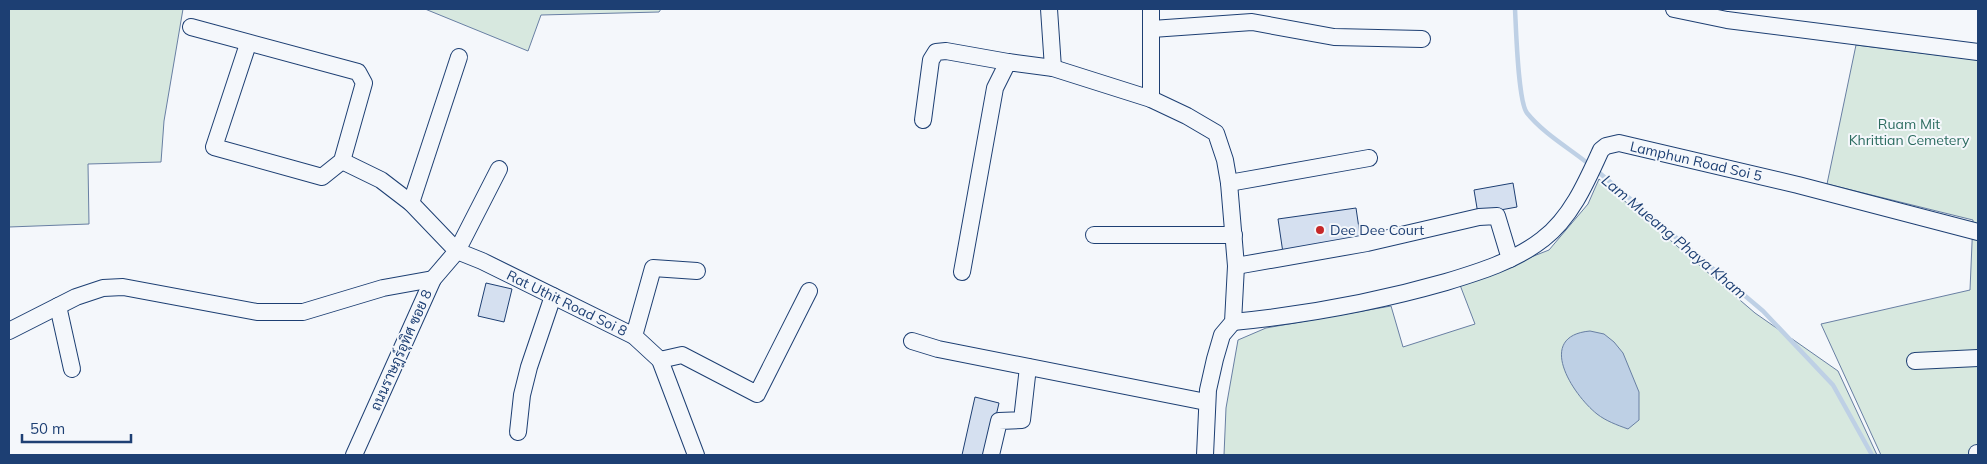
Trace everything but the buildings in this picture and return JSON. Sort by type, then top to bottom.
[{"type":"street","points":[[1050,9],[1053,68]]},
{"type":"street","points":[[1151,9],[1151,99]]},
{"type":"street","points":[[1674,9],[1726,20],[1978,52]]},
{"type":"street","points":[[1152,29],[1252,22],[1334,37],[1422,39]]},
{"type":"street","points":[[191,27],[248,44],[358,72],[364,83],[342,162],[322,177],[214,147],[248,44]]},
{"type":"street","points":[[923,120],[931,60],[936,52],[946,51],[1053,68],[1151,99],[1187,116],[1216,133],[1224,153],[1229,183],[1236,266],[1233,322],[1222,336],[1206,402],[1205,455]]},
{"type":"street","points":[[411,203],[459,57]]},
{"type":"street","points":[[962,272],[995,88],[1008,62]]},
{"type":"street","name":"Lamphun Road Soi 5","points":[[1233,322],[1281,318],[1346,306],[1432,286],[1510,259],[1544,239],[1562,219],[1592,169],[1601,150],[1606,146],[1619,143],[1798,185],[1978,232]]},
{"type":"street","points":[[1229,183],[1369,158]]},
{"type":"street","points":[[342,162],[381,180],[411,203],[457,251]]},
{"type":"street","name":"ถนนราษฎร์อุทิศ ซอย 8","points":[[354,455],[433,279],[457,251],[499,170]]},
{"type":"street","points":[[1236,266],[1367,243],[1479,216],[1497,216],[1510,259]]},
{"type":"street","points":[[1094,235],[1234,236]]},
{"type":"street","name":"Rat Uthit Road Soi 8","points":[[457,251],[482,260],[634,336],[660,360],[696,455]]},
{"type":"street","points":[[634,336],[653,268],[697,271]]},
{"type":"street","points":[[9,331],[76,297],[103,288],[123,287],[257,312],[303,312],[383,288],[433,279]]},
{"type":"street","points":[[660,360],[682,355],[757,394],[809,291]]},
{"type":"street","points":[[518,432],[522,395],[553,296]]},
{"type":"street","points":[[58,306],[72,369]]},
{"type":"street","points":[[912,342],[938,349],[1206,402]]},
{"type":"street","points":[[1915,361],[1978,358]]},
{"type":"street","points":[[991,455],[999,421],[1022,420],[1028,367]]},
{"type":"green space","points":[[9,9],[183,9],[164,121],[161,162],[88,164],[89,224],[9,227]]},
{"type":"green space","points":[[425,9],[661,9],[659,12],[541,15],[528,51]]},
{"type":"green space","name":"Ruam Mit Khrittian Cemetery","points":[[1856,45],[1978,60],[1978,455],[1881,455],[1821,324],[1970,290],[1973,220],[1827,184]]},
{"type":"green space","points":[[1599,179],[1755,313],[1838,371],[1877,455],[1224,455],[1226,408],[1238,340],[1266,328],[1391,306],[1403,347],[1475,324],[1460,285],[1549,250],[1588,204]]},
{"type":"water","points":[[1590,331],[1604,334],[1623,353],[1639,392],[1639,420],[1628,429],[1597,414],[1587,405],[1569,380],[1561,354],[1564,343],[1573,335]]},
{"type":"waterway","name":"Lam Mueang Phaya Kham","points":[[1515,9],[1521,95],[1527,113],[1549,134],[1590,165]]},
{"type":"waterway","name":"Lam Mueang Phaya Kham","points":[[1596,170],[1763,311],[1833,385],[1872,455]]},
{"type":"place","name":"Dee Dee Court","points":[[1320,230]]}]
